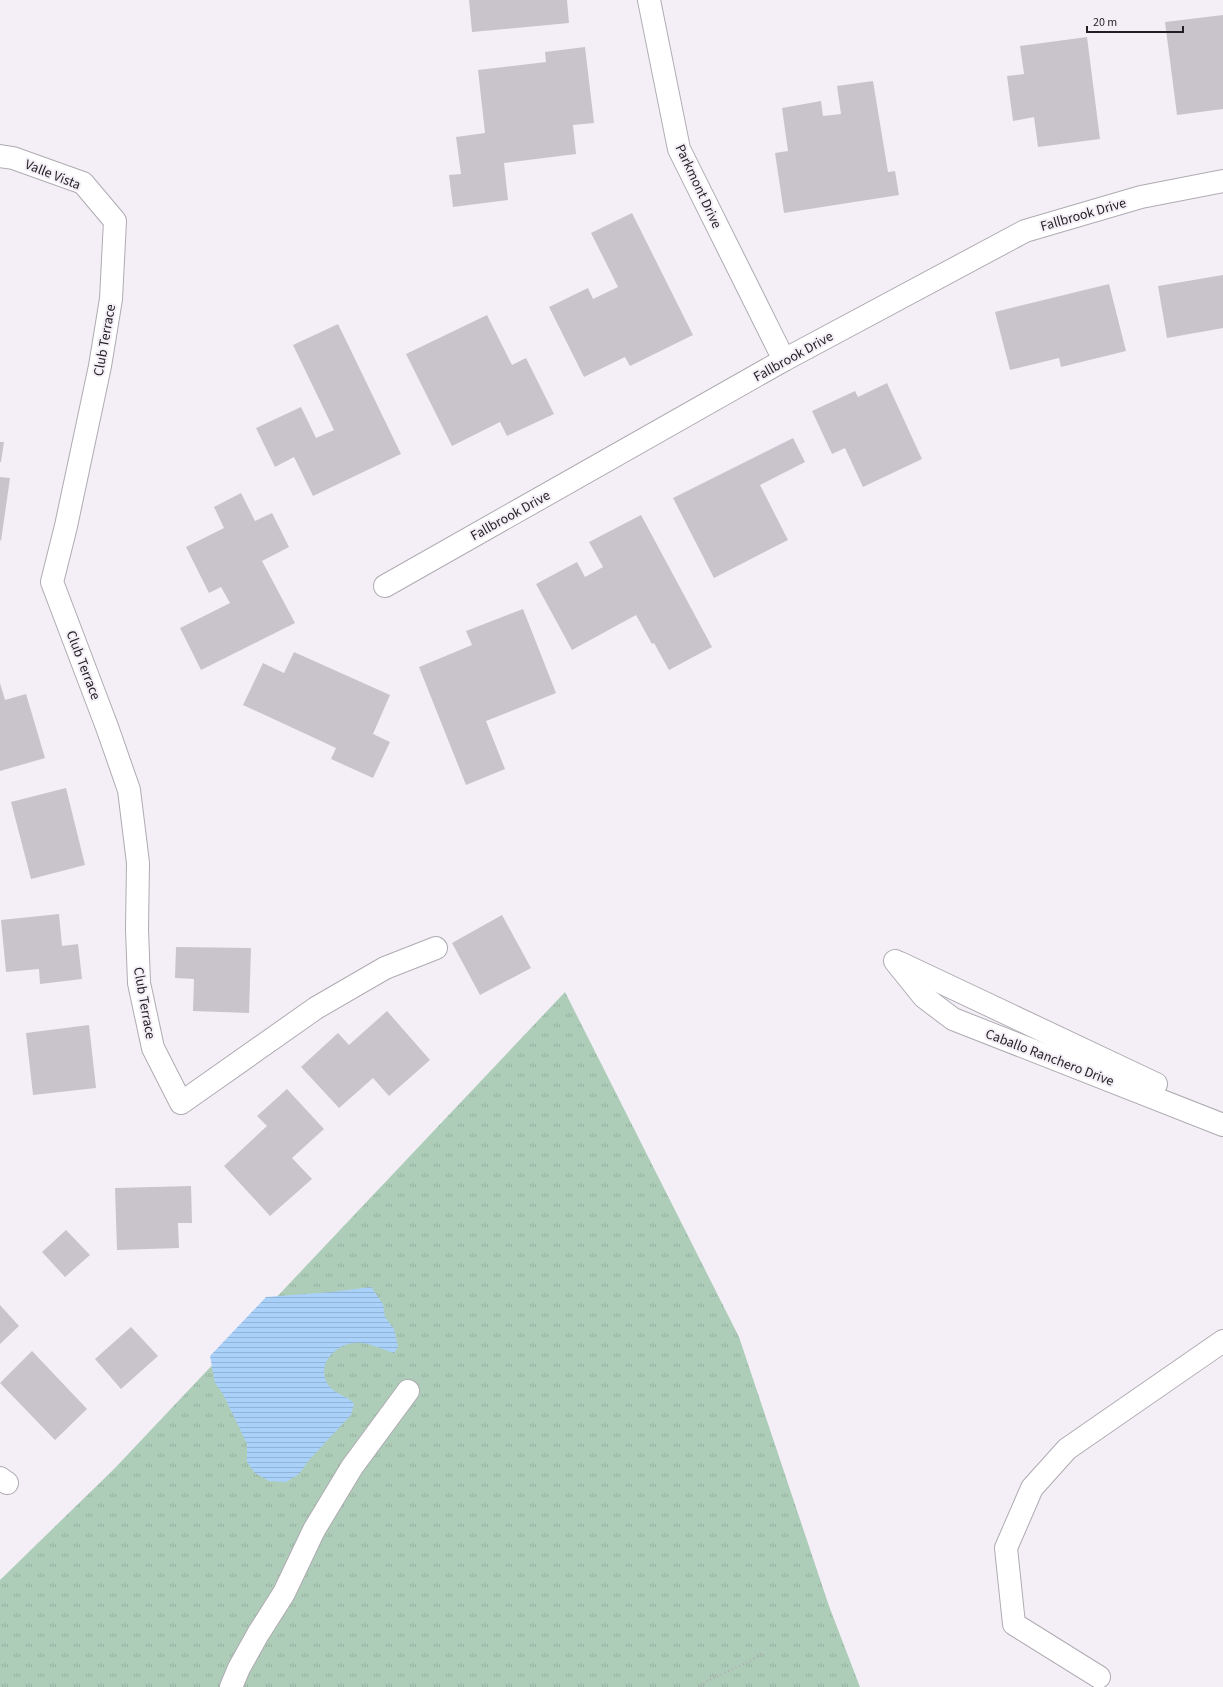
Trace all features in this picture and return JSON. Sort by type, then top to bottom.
[{"type":"street","name":"Parkmont Drive","points":[[649,0],[679,149],[784,360]]},
{"type":"street","name":"Valle Vista","points":[[0,156],[13,158],[83,183],[115,221]]},
{"type":"street","name":"Fallbrook Drive","points":[[385,586],[784,360],[1025,231],[1141,197],[1223,181]]},
{"type":"street","name":"Club Terrace","points":[[115,221],[111,299],[100,366],[66,526],[52,582],[107,727],[129,790],[138,863],[136,929],[139,982],[153,1048],[181,1104],[316,1008],[385,968],[436,948]]},
{"type":"street","name":"Caballo Ranchero Drive","points":[[1223,1116],[895,961],[924,997],[953,1019],[1223,1125]]},
{"type":"street","points":[[1098,1677],[1014,1624],[1006,1548],[1032,1488],[1067,1449],[1223,1341]]},
{"type":"street","points":[[231,1687],[239,1668],[258,1634],[284,1593],[314,1530],[352,1467],[408,1391]]},
{"type":"path","points":[[701,1687],[705,1682],[750,1661],[762,1653]]},
{"type":"green space","points":[[565,992],[739,1337],[829,1606],[860,1687],[0,1687],[0,1580],[114,1469]]},
{"type":"water","points":[[371,1287],[383,1304],[385,1317],[394,1329],[398,1347],[394,1353],[361,1343],[344,1345],[337,1349],[326,1362],[324,1370],[325,1378],[332,1389],[354,1404],[351,1415],[309,1460],[299,1474],[286,1482],[269,1481],[255,1473],[247,1462],[247,1444],[223,1394],[215,1383],[210,1356],[266,1297],[332,1292]]},
{"type":"building","points":[[469,0],[567,0],[569,23],[472,32]]},
{"type":"building","points":[[1223,15],[1223,109],[1177,115],[1165,22]]},
{"type":"building","points":[[1087,37],[1100,139],[1038,147],[1034,117],[1013,121],[1007,76],[1024,74],[1020,46]]},
{"type":"building","points":[[585,47],[594,123],[573,125],[576,154],[504,163],[508,200],[453,207],[449,175],[461,174],[456,137],[485,133],[478,70],[546,62],[545,52]]},
{"type":"building","points":[[873,81],[888,172],[895,171],[899,195],[784,213],[775,153],[788,151],[782,108],[821,101],[823,116],[841,114],[837,86]]},
{"type":"building","points":[[632,213],[693,335],[630,366],[625,357],[584,377],[549,307],[588,288],[593,299],[618,287],[591,233]]},
{"type":"building","points":[[1223,275],[1223,328],[1167,338],[1158,286]]},
{"type":"building","points":[[1109,284],[1126,351],[1061,367],[1059,358],[1010,370],[995,312]]},
{"type":"building","points":[[487,315],[512,365],[526,358],[554,414],[507,436],[500,422],[452,446],[406,354]]},
{"type":"building","points":[[338,324],[401,454],[313,496],[294,457],[275,467],[256,428],[301,407],[316,438],[334,430],[293,345]]},
{"type":"building","points":[[887,383],[922,459],[863,487],[845,448],[832,454],[812,411],[855,391],[858,397]]},
{"type":"building","points":[[793,438],[805,462],[760,485],[788,540],[714,578],[673,498]]},
{"type":"building","points":[[0,442],[4,442],[1,462],[0,462]]},
{"type":"building","points":[[0,477],[10,478],[1,541],[0,540]]},
{"type":"building","points":[[241,493],[255,521],[272,513],[289,547],[262,561],[295,623],[201,670],[180,628],[230,603],[221,587],[209,593],[186,547],[224,528],[214,507]]},
{"type":"building","points":[[641,515],[712,647],[669,670],[654,643],[652,644],[636,615],[572,650],[536,584],[577,562],[585,577],[603,567],[589,542]]},
{"type":"building","points":[[523,609],[556,693],[486,721],[505,769],[466,785],[419,667],[472,645],[466,631]]},
{"type":"building","points":[[294,652],[390,695],[373,734],[390,742],[373,778],[331,759],[336,748],[243,705],[263,663],[284,673]]},
{"type":"building","points":[[0,683],[5,700],[26,694],[45,758],[0,771]]},
{"type":"building","points":[[66,788],[85,865],[31,879],[11,802]]},
{"type":"building","points":[[59,914],[62,946],[78,944],[82,979],[40,984],[39,969],[6,972],[1,920]]},
{"type":"building","points":[[502,915],[531,968],[480,995],[452,943]]},
{"type":"building","points":[[176,947],[251,948],[249,1013],[193,1011],[194,979],[175,978]]},
{"type":"building","points":[[387,1011],[430,1060],[389,1096],[373,1078],[339,1108],[301,1067],[338,1033],[349,1045]]},
{"type":"building","points":[[89,1025],[96,1088],[33,1095],[26,1033]]},
{"type":"building","points":[[287,1089],[324,1129],[292,1158],[312,1179],[270,1216],[224,1166],[267,1126],[257,1116]]},
{"type":"building","points":[[191,1186],[192,1223],[178,1223],[179,1248],[117,1250],[115,1188]]},
{"type":"building","points":[[66,1230],[90,1255],[65,1277],[42,1252]]},
{"type":"building","points":[[0,1305],[19,1326],[0,1344]]},
{"type":"building","points":[[131,1327],[158,1356],[121,1389],[95,1359]]},
{"type":"building","points":[[32,1351],[87,1409],[55,1440],[0,1383]]}]
